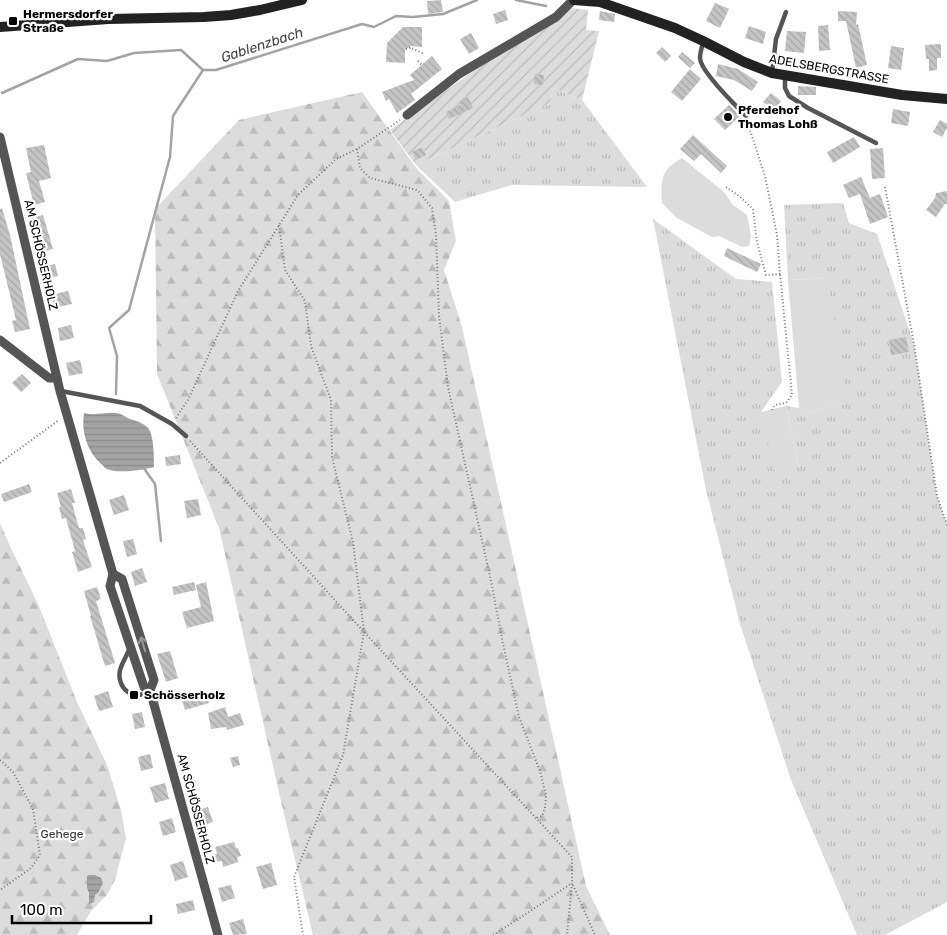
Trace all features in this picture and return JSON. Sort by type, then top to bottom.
[{"type":"street","points":[[0,27],[108,19],[204,17],[260,10],[302,0]]},
{"type":"street","points":[[407,115],[459,74],[556,16],[573,0],[600,1]]},
{"type":"street","name":"ADELSBERGSTRASSE","points":[[600,1],[675,28],[744,62],[772,73],[902,95],[947,99]]},
{"type":"street","name":"AM SCHÖSSERHOLZ","points":[[0,137],[60,391],[113,574],[110,586],[144,687],[150,690]]},
{"type":"street","points":[[0,340],[49,378],[57,378]]},
{"type":"street","name":"AM SCHÖSSERHOLZ","points":[[113,574],[122,579],[154,680],[150,690],[218,935]]},
{"type":"lane","points":[[772,73],[776,39],[786,12]]},
{"type":"lane","points":[[703,41],[701,62],[711,78],[746,116]]},
{"type":"lane","points":[[786,75],[785,88],[789,96],[808,108],[876,143]]},
{"type":"lane","points":[[60,391],[140,406],[172,424],[186,436]]},
{"type":"lane","points":[[131,646],[120,670],[120,681],[126,691],[134,695],[145,694],[150,690]]},
{"type":"path","points":[[409,48],[424,54]]},
{"type":"path","points":[[418,60],[422,65]]},
{"type":"path","points":[[172,424],[188,400],[238,291],[298,195],[336,159],[357,149],[407,115]]},
{"type":"path","points":[[746,116],[765,176],[778,235],[792,395],[786,403],[775,405],[772,410]]},
{"type":"path","points":[[357,149],[360,168],[370,178],[417,190],[432,208],[436,235],[439,316],[448,387],[491,581],[518,717],[540,771],[546,795],[542,816],[536,818]]},
{"type":"path","points":[[726,186],[752,208],[757,242],[766,275],[780,274]]},
{"type":"path","points":[[885,187],[914,344],[937,496],[947,525]]},
{"type":"path","points":[[279,225],[285,270],[305,301],[311,346],[331,400],[332,457],[353,542],[364,632],[343,754],[294,877],[303,935]]},
{"type":"path","points":[[0,462],[67,414]]},
{"type":"path","points":[[186,436],[572,857],[572,883],[566,935]]},
{"type":"path","points":[[0,760],[13,772],[33,809],[40,855],[32,868],[0,890]]},
{"type":"path","points":[[493,935],[572,883]]},
{"type":"path","points":[[572,883],[596,935]]},
{"type":"green space","points":[[564,7],[588,10],[586,30],[599,31],[582,100],[553,88],[550,103],[416,165],[390,130]]},
{"type":"green space","points":[[553,88],[582,100],[647,187],[512,185],[455,202],[416,165],[550,103]]},
{"type":"green space","points":[[362,92],[417,169],[449,201],[456,241],[444,270],[462,327],[586,886],[610,935],[313,935],[219,528],[157,374],[155,209],[239,120]]},
{"type":"green space","points":[[682,158],[724,192],[733,205],[747,215],[751,236],[749,246],[742,247],[719,236],[712,237],[677,218],[662,203],[663,176],[669,167]]},
{"type":"green space","points":[[843,203],[849,223],[877,234],[914,344],[937,496],[947,525],[947,902],[885,935],[857,935],[791,780],[740,624],[706,490],[653,219],[736,279],[772,282],[782,382],[761,412],[798,464],[786,406],[799,408],[807,413],[846,403],[827,278],[788,280],[784,205]]},
{"type":"green space","points":[[828,278],[847,403],[807,413],[799,408],[788,280]]},
{"type":"green space","points":[[786,406],[798,464],[774,470],[761,412]]},
{"type":"green space","name":"Gehege","points":[[0,523],[38,604],[77,702],[107,765],[121,810],[126,838],[115,880],[107,895],[91,911],[77,935],[0,935]]},
{"type":"shaded area","points":[[84,413],[117,413],[146,426],[150,431],[153,441],[154,467],[123,471],[105,468],[96,459],[86,441],[83,427]]},
{"type":"shaded area","points":[[87,876],[101,878],[103,883],[95,895],[94,902],[89,904]]},
{"type":"building","points":[[441,0],[443,12],[428,14],[427,1]]},
{"type":"building","points":[[715,3],[729,9],[720,28],[706,21]]},
{"type":"building","points":[[505,10],[508,20],[496,24],[493,14]]},
{"type":"building","points":[[600,11],[615,14],[614,22],[599,20]]},
{"type":"building","points":[[838,11],[857,12],[856,25],[858,24],[867,65],[856,68],[846,21],[838,21]]},
{"type":"building","points":[[828,25],[830,50],[819,51],[818,26]]},
{"type":"building","points":[[749,26],[766,32],[763,44],[745,38]]},
{"type":"building","points":[[403,27],[422,27],[422,47],[410,46],[405,50],[405,63],[386,62],[387,43]]},
{"type":"building","points":[[787,31],[806,32],[804,53],[785,51]]},
{"type":"building","points":[[471,33],[479,48],[469,54],[460,39]]},
{"type":"building","points":[[941,44],[941,58],[937,58],[937,70],[929,71],[929,59],[926,59],[925,45]]},
{"type":"building","points":[[891,46],[904,48],[901,70],[888,68]]},
{"type":"building","points":[[662,47],[671,56],[665,62],[656,53]]},
{"type":"building","points":[[682,52],[695,63],[690,68],[678,57]]},
{"type":"building","points":[[432,56],[442,69],[411,94],[415,100],[397,113],[389,99],[386,101],[382,92],[414,80],[410,75]]},
{"type":"building","points":[[718,64],[738,69],[758,82],[752,91],[734,80],[716,76]]},
{"type":"building","points":[[690,69],[701,79],[682,101],[671,92]]},
{"type":"building","points":[[535,74],[544,75],[543,85],[534,84]]},
{"type":"building","points":[[798,86],[816,87],[816,95],[798,95]]},
{"type":"building","points":[[771,93],[781,101],[774,111],[763,102]]},
{"type":"building","points":[[468,97],[473,108],[449,119],[446,112],[461,105],[459,102]]},
{"type":"building","name":"Pferdehof Thomas Lohß","points":[[729,105],[740,116],[725,130],[714,119]]},
{"type":"building","points":[[893,109],[910,112],[908,126],[891,123]]},
{"type":"building","points":[[940,120],[947,124],[942,137],[933,132]]},
{"type":"building","points":[[693,135],[727,166],[721,173],[701,154],[694,161],[680,149]]},
{"type":"building","points":[[854,137],[860,147],[833,163],[827,152]]},
{"type":"building","points":[[44,145],[51,178],[39,181],[45,202],[34,205],[26,173],[31,172],[26,148]]},
{"type":"building","points":[[422,147],[426,155],[416,160],[412,152]]},
{"type":"building","points":[[883,148],[885,178],[872,179],[870,149]]},
{"type":"building","points":[[861,177],[870,198],[880,194],[888,217],[870,224],[860,194],[849,198],[843,185]]},
{"type":"building","points":[[947,191],[947,204],[945,204],[936,217],[926,210],[935,198],[936,193]]},
{"type":"building","points":[[2,208],[10,235],[30,329],[15,332],[12,321],[16,320],[0,254],[0,209]]},
{"type":"building","points":[[43,215],[53,249],[38,253],[30,218]]},
{"type":"building","points":[[727,248],[761,264],[757,272],[724,256]]},
{"type":"building","points":[[55,264],[58,276],[45,279],[42,267]]},
{"type":"building","points":[[68,291],[72,304],[54,308],[51,295]]},
{"type":"building","points":[[71,325],[74,338],[60,341],[58,328]]},
{"type":"building","points":[[906,337],[909,352],[891,355],[889,340]]},
{"type":"building","points":[[80,360],[83,373],[69,376],[66,363]]},
{"type":"building","points":[[22,374],[31,383],[21,392],[12,383]]},
{"type":"building","points":[[180,455],[181,464],[166,466],[165,457]]},
{"type":"building","points":[[29,484],[32,492],[4,502],[1,494]]},
{"type":"building","points":[[71,489],[75,503],[72,503],[79,528],[83,528],[86,539],[83,540],[92,567],[78,572],[72,552],[75,551],[66,518],[62,519],[57,493]]},
{"type":"building","points":[[124,495],[129,510],[114,515],[109,500]]},
{"type":"building","points":[[198,499],[201,515],[187,518],[184,501]]},
{"type":"building","points":[[133,539],[137,554],[127,557],[123,541]]},
{"type":"building","points":[[142,568],[147,582],[135,586],[131,572]]},
{"type":"building","points":[[194,582],[196,590],[174,595],[172,587]]},
{"type":"building","points":[[206,582],[214,621],[187,628],[182,612],[201,607],[196,585]]},
{"type":"building","points":[[97,587],[101,599],[96,601],[115,663],[105,666],[84,591]]},
{"type":"building","points":[[170,651],[178,678],[166,682],[157,654]]},
{"type":"building","points":[[108,691],[113,707],[99,711],[94,696]]},
{"type":"building","points":[[188,692],[190,697],[206,692],[209,703],[185,710],[180,694]]},
{"type":"building","points":[[225,707],[228,717],[240,713],[244,725],[227,730],[226,727],[211,729],[208,713]]},
{"type":"building","points":[[142,712],[145,727],[135,729],[132,714]]},
{"type":"building","points":[[150,754],[153,768],[141,771],[138,757]]},
{"type":"building","points":[[238,756],[240,765],[233,767],[230,758]]},
{"type":"building","points":[[165,783],[169,799],[155,803],[150,787]]},
{"type":"building","points":[[208,807],[213,822],[200,826],[196,811]]},
{"type":"building","points":[[172,818],[176,832],[163,836],[159,822]]},
{"type":"building","points":[[234,842],[241,856],[237,857],[238,862],[223,867],[222,861],[215,862],[213,855],[217,854],[215,847]]},
{"type":"building","points":[[183,861],[188,877],[175,881],[170,865]]},
{"type":"building","points":[[271,863],[277,885],[263,889],[256,867]]},
{"type":"building","points":[[231,885],[235,898],[222,902],[218,888]]},
{"type":"building","points":[[193,900],[195,910],[178,914],[176,904]]},
{"type":"building","points":[[243,919],[247,934],[233,935],[229,923]]},
{"type":"waterway","name":"Gablenzbach","points":[[2,93],[78,59],[107,61],[134,53],[181,50],[203,70],[216,70],[362,24],[374,27],[396,16],[413,17],[443,14],[477,0]]},
{"type":"waterway","name":"Gablenzbach","points":[[516,0],[546,6]]},
{"type":"waterway","points":[[116,394],[117,356],[109,328],[129,310],[170,157],[173,116],[203,70]]},
{"type":"waterway","points":[[143,467],[155,484],[161,541]]},
{"type":"place","name":"Hermersdorfer Straße","points":[[13,21]]},
{"type":"place","name":"Pferdehof Thomas Lohß","points":[[728,117]]},
{"type":"place","name":"Schösserholz","points":[[134,695]]}]
